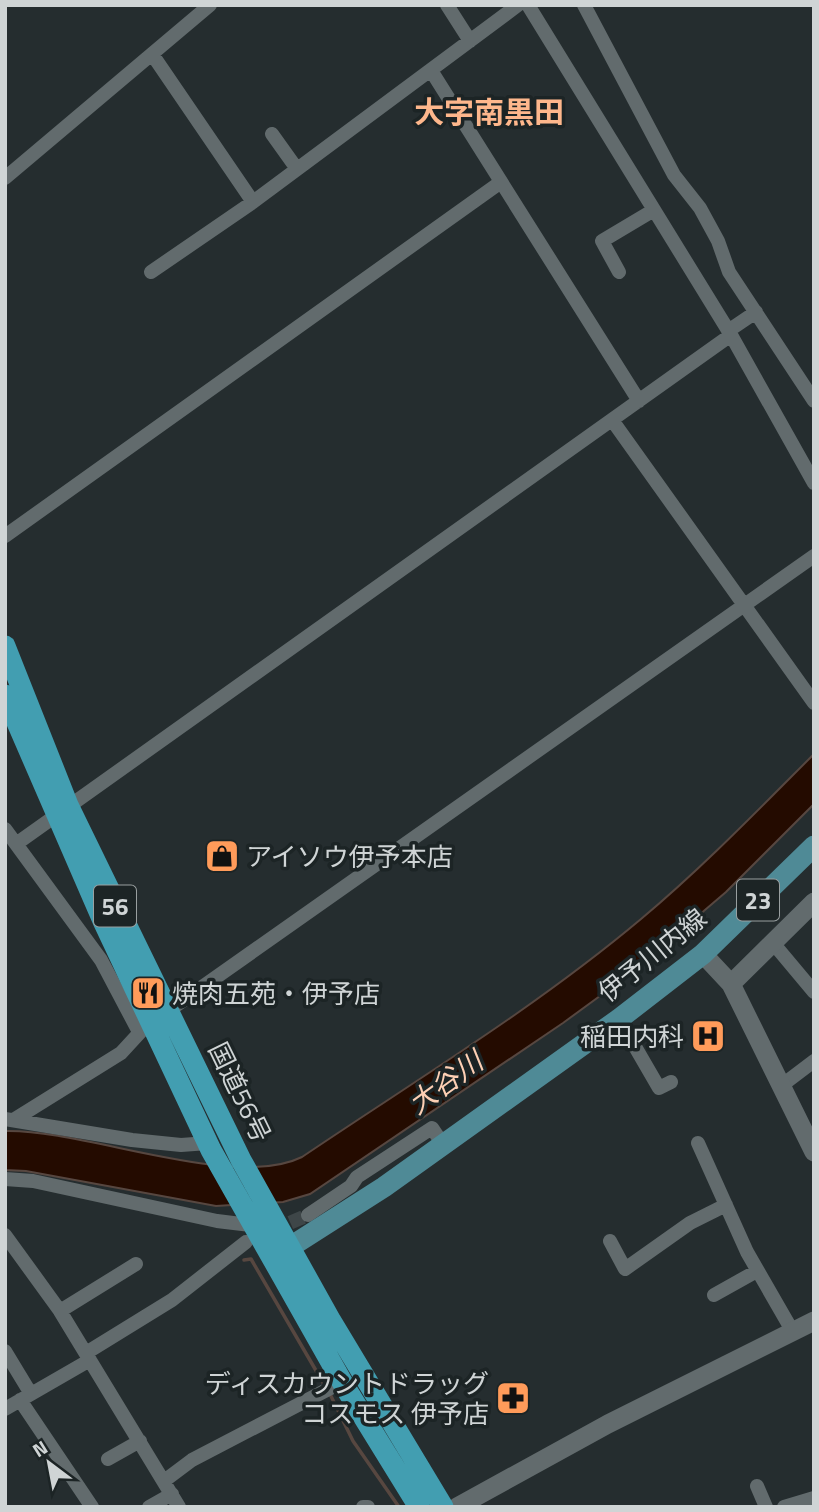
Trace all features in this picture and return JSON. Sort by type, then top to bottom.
[{"type":"highway","name":"国道56号","points":[[5,646],[62,809]]},
{"type":"highway","name":"国道56号","points":[[5,695],[62,809],[209,1147],[248,1227],[271,1259],[418,1507]]},
{"type":"highway","name":"国道56号","points":[[154,1022],[241,1160],[331,1321],[443,1507]]},
{"type":"main road","name":"伊予川内線","points":[[271,1259],[281,1229],[384,1187],[619,1019],[703,954],[814,846]]},
{"type":"street","points":[[5,178],[210,5]]},
{"type":"street","points":[[447,5],[470,41]]},
{"type":"street","points":[[151,272],[253,202],[432,72],[518,5]]},
{"type":"street","points":[[528,5],[729,333],[814,483]]},
{"type":"street","points":[[583,5],[674,175],[700,208],[718,241],[729,272],[814,401]]},
{"type":"street","points":[[152,54],[253,202]]},
{"type":"street","points":[[432,72],[639,401]]},
{"type":"street","points":[[272,134],[298,169]]},
{"type":"street","points":[[5,536],[501,182]]},
{"type":"street","points":[[612,268],[602,241],[654,210]]},
{"type":"street","points":[[16,844],[639,401],[757,312]]},
{"type":"street","points":[[612,420],[814,703]]},
{"type":"street","points":[[10,1119],[121,1053],[154,1022],[814,555]]},
{"type":"street","points":[[5,829],[101,960],[154,1022]]},
{"type":"street","points":[[731,984],[813,903]]},
{"type":"street","points":[[773,943],[814,992]]},
{"type":"street","points":[[703,954],[731,984],[814,1152]]},
{"type":"street","points":[[619,1019],[659,1088],[671,1082]]},
{"type":"street","points":[[781,1086],[814,1060]]},
{"type":"street","points":[[10,1119],[132,1140],[209,1147]]},
{"type":"street","points":[[308,1215],[351,1186],[357,1177],[432,1128],[442,1143]]},
{"type":"street","points":[[698,1143],[757,1270],[793,1332]]},
{"type":"street","points":[[5,1179],[33,1181],[188,1212],[248,1227],[281,1229]]},
{"type":"street","points":[[610,1241],[625,1269],[690,1223],[726,1205]]},
{"type":"street","points":[[6,1408],[172,1300],[248,1227]]},
{"type":"street","points":[[5,1235],[60,1311],[176,1500],[149,1507]]},
{"type":"street","points":[[60,1311],[136,1264]]},
{"type":"street","points":[[714,1295],[757,1270]]},
{"type":"street","points":[[457,1507],[608,1424],[814,1321]]},
{"type":"street","points":[[11,1351],[26,1397],[92,1507]]},
{"type":"street","points":[[164,1480],[192,1460],[342,1382]]},
{"type":"street","points":[[108,1459],[140,1441]]},
{"type":"street","points":[[757,1486],[766,1507]]},
{"type":"street","points":[[784,1507],[814,1498]]},
{"type":"water","name":"大谷川","points":[[814,754],[814,804],[726,892],[630,974],[563,1023],[310,1194],[283,1202],[216,1206],[26,1171],[5,1170],[5,1131],[38,1133],[199,1163],[238,1167],[273,1166],[302,1157],[474,1042],[601,952],[686,880]]},
{"type":"waterway","points":[[244,1260],[251,1259],[325,1386]]},
{"type":"waterway","points":[[329,1392],[353,1441],[399,1507]]},
{"type":"tunnel","points":[[271,1231],[308,1215]]},
{"type":"place","name":"アイソウ伊予本店","points":[[222,856]]},
{"type":"place","name":"焼肉五苑・伊予店","points":[[148,993]]},
{"type":"place","name":"稲田内科","points":[[708,1036]]},
{"type":"place","name":"ディスカウントドラッグ コスモス 伊予店","points":[[513,1398]]},
{"type":"district","name":"大字南黒田","points":[[489,112]]}]
